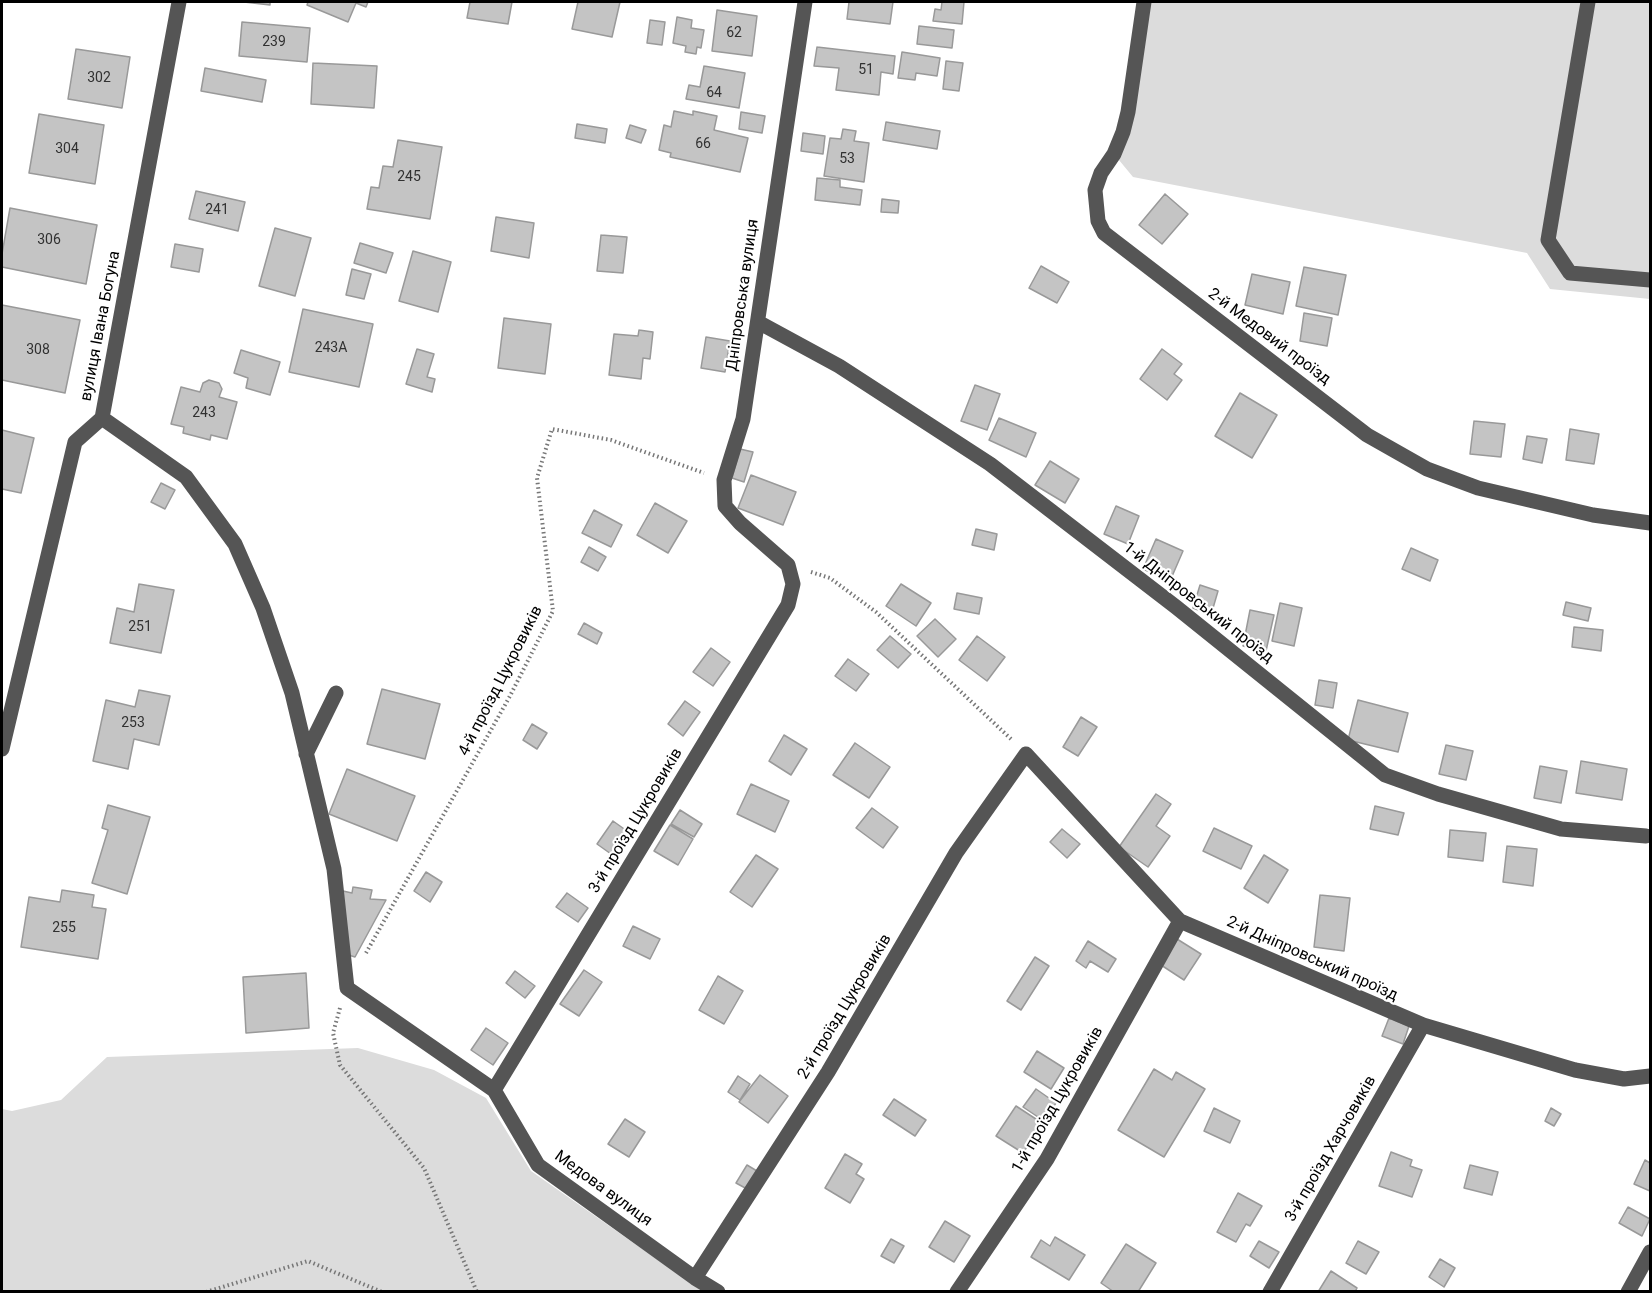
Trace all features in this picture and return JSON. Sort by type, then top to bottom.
[{"type":"street","name":"вулиця Івана Богуна","points":[[2,748],[75,442],[102,418],[179,2]]},
{"type":"street","name":"Дніпровська вулиця","points":[[788,565],[725,506],[724,480],[743,418],[805,2]]},
{"type":"street","name":"2-й Медовий проїзд","points":[[1144,2],[1126,122],[1114,154],[1101,173],[1095,190],[1098,221],[1104,233],[1367,435],[1427,469],[1478,488],[1593,514],[1650,523]]},
{"type":"street","points":[[1588,2],[1548,240],[1570,273],[1650,280]]},
{"type":"street","name":"1-й Дніпровський проїзд","points":[[758,321],[840,366],[990,464],[1176,607],[1385,775],[1438,794],[1561,829],[1646,836]]},
{"type":"street","points":[[102,418],[186,477],[235,543],[267,618],[292,693],[334,869],[347,988]]},
{"type":"street","name":"3-й проїзд Цукровиків","points":[[494,1090],[788,605],[792,584],[788,565]]},
{"type":"street","points":[[306,754],[336,693]]},
{"type":"street","name":"2-й Дніпровський проїзд","points":[[1026,754],[1180,921],[1423,1025],[1575,1070],[1624,1079],[1650,1076]]},
{"type":"street","name":"2-й проїзд Цукровиків","points":[[695,1278],[828,1072],[956,853],[1026,754]]},
{"type":"street","name":"1-й проїзд Цукровиків","points":[[957,1292],[1047,1159],[1180,921]]},
{"type":"street","name":"Медова вулиця","points":[[347,988],[494,1090],[538,1165],[695,1278],[718,1292]]},
{"type":"street","name":"3-й проїзд Харчовиків","points":[[1270,1292],[1423,1025]]},
{"type":"street","points":[[1628,1292],[1650,1252]]},
{"type":"path","name":"4-й проїзд Цукровиків","points":[[347,988],[510,696],[553,611],[537,478],[552,429],[611,440],[724,480]]},
{"type":"path","points":[[788,565],[830,578],[876,612],[1026,754]]},
{"type":"path","points":[[347,988],[333,1033],[340,1065],[424,1167],[477,1292]]},
{"type":"path","points":[[206,1292],[308,1261],[382,1292]]},
{"type":"shaded area","points":[[1144,2],[1650,2],[1650,299],[1550,289],[1527,253],[1133,177],[1114,154]]},
{"type":"shaded area","points":[[358,1048],[434,1070],[486,1098],[531,1171],[702,1291],[2,1291],[2,1109],[12,1111],[61,1100],[107,1057]]},
{"type":"building","points":[[244,2],[270,2],[270,5]]},
{"type":"building","points":[[308,2],[368,2],[366,7],[356,3],[348,22],[307,5]]},
{"type":"building","points":[[470,2],[512,2],[508,24],[467,18]]},
{"type":"building","points":[[578,2],[620,2],[612,37],[572,29]]},
{"type":"building","points":[[849,2],[893,2],[890,24],[847,19]]},
{"type":"building","points":[[942,2],[964,2],[962,24],[933,21],[935,9],[941,10]]},
{"type":"building","points":[[717,10],[757,16],[752,56],[712,51]]},
{"type":"building","points":[[677,17],[692,20],[691,28],[704,30],[701,48],[697,47],[696,54],[685,52],[686,46],[673,43]]},
{"type":"building","points":[[650,20],[665,22],[662,45],[647,43]]},
{"type":"building","points":[[242,22],[310,28],[307,62],[239,56]]},
{"type":"building","points":[[919,26],[954,30],[952,48],[917,44]]},
{"type":"building","points":[[817,47],[895,56],[893,74],[881,72],[879,95],[836,90],[839,68],[814,66]]},
{"type":"building","points":[[76,49],[130,57],[122,108],[68,99]]},
{"type":"building","points":[[902,52],[940,58],[937,76],[916,73],[915,80],[898,78]]},
{"type":"building","points":[[946,61],[963,63],[959,91],[943,89]]},
{"type":"building","points":[[313,63],[377,66],[374,108],[311,104]]},
{"type":"building","points":[[704,66],[745,73],[739,108],[686,99],[689,85],[700,87]]},
{"type":"building","points":[[205,68],[266,80],[262,102],[201,91]]},
{"type":"building","points":[[674,111],[693,115],[693,111],[717,116],[714,130],[748,138],[740,172],[670,157],[671,153],[659,150],[664,125],[671,127]]},
{"type":"building","points":[[741,112],[765,116],[762,133],[739,129]]},
{"type":"building","points":[[39,114],[104,125],[95,184],[29,173]]},
{"type":"building","points":[[886,122],[940,131],[937,149],[883,140]]},
{"type":"building","points":[[577,124],[607,129],[605,143],[575,138]]},
{"type":"building","points":[[630,125],[646,130],[641,143],[626,138]]},
{"type":"building","points":[[843,129],[856,131],[854,141],[869,143],[864,182],[824,176],[830,138],[841,139]]},
{"type":"building","points":[[803,133],[825,136],[823,154],[801,151]]},
{"type":"building","points":[[398,140],[442,147],[430,219],[367,209],[371,187],[379,188],[383,166],[393,167]]},
{"type":"building","points":[[817,178],[840,180],[840,187],[862,190],[860,205],[815,200]]},
{"type":"building","points":[[196,191],[245,202],[238,231],[189,219]]},
{"type":"building","points":[[1165,194],[1188,214],[1162,244],[1139,225]]},
{"type":"building","points":[[882,199],[899,201],[898,213],[881,212]]},
{"type":"building","points":[[10,208],[97,225],[86,284],[2,267]]},
{"type":"building","points":[[496,217],[534,223],[529,258],[491,251]]},
{"type":"building","points":[[275,228],[311,238],[295,296],[259,286]]},
{"type":"building","points":[[601,235],[627,237],[623,273],[597,271]]},
{"type":"building","points":[[360,243],[393,253],[386,273],[354,263]]},
{"type":"building","points":[[175,244],[203,249],[199,272],[171,267]]},
{"type":"building","points":[[413,251],[451,262],[438,312],[399,301]]},
{"type":"building","points":[[1041,266],[1069,282],[1057,303],[1029,288]]},
{"type":"building","points":[[1304,267],[1346,275],[1338,315],[1296,306]]},
{"type":"building","points":[[352,269],[371,274],[364,299],[346,295]]},
{"type":"building","points":[[1252,274],[1290,282],[1283,314],[1245,305]]},
{"type":"building","points":[[2,305],[80,320],[65,393],[2,380]]},
{"type":"building","points":[[303,309],[373,324],[359,387],[289,372]]},
{"type":"building","points":[[1304,313],[1332,318],[1327,346],[1300,341]]},
{"type":"building","points":[[504,318],[551,324],[545,374],[498,368]]},
{"type":"building","points":[[639,330],[653,332],[650,359],[643,358],[641,379],[609,375],[614,334],[638,336]]},
{"type":"building","points":[[706,337],[730,341],[725,372],[701,368]]},
{"type":"building","points":[[417,349],[434,354],[427,377],[435,379],[432,392],[406,384]]},
{"type":"building","points":[[1162,349],[1182,364],[1174,374],[1182,380],[1167,400],[1140,379]]},
{"type":"building","points":[[241,350],[280,362],[270,395],[246,388],[248,378],[234,373]]},
{"type":"building","points":[[209,380],[219,383],[222,389],[219,397],[237,402],[227,439],[211,435],[210,440],[183,433],[184,427],[171,424],[181,387],[200,392],[203,383]]},
{"type":"building","points":[[975,385],[1000,394],[987,430],[961,421]]},
{"type":"building","points":[[1240,393],[1277,415],[1252,458],[1215,436]]},
{"type":"building","points":[[999,418],[1036,433],[1026,457],[989,440]]},
{"type":"building","points":[[1474,421],[1505,424],[1501,457],[1470,454]]},
{"type":"building","points":[[1570,429],[1599,434],[1594,464],[1566,460]]},
{"type":"building","points":[[2,430],[34,438],[21,493],[2,489]]},
{"type":"building","points":[[1527,436],[1547,439],[1542,463],[1523,459]]},
{"type":"building","points":[[740,449],[753,452],[744,482],[732,478]]},
{"type":"building","points":[[1050,461],[1079,479],[1065,503],[1035,485]]},
{"type":"building","points":[[751,475],[796,492],[783,525],[738,508]]},
{"type":"building","points":[[161,483],[175,490],[165,509],[151,502]]},
{"type":"building","points":[[655,503],[687,521],[668,553],[637,535]]},
{"type":"building","points":[[1116,506],[1139,516],[1128,544],[1104,534]]},
{"type":"building","points":[[594,510],[622,525],[611,547],[582,533]]},
{"type":"building","points":[[976,529],[997,534],[994,550],[972,545]]},
{"type":"building","points":[[1156,539],[1183,551],[1170,581],[1143,569]]},
{"type":"building","points":[[589,547],[606,557],[598,571],[581,562]]},
{"type":"building","points":[[1411,548],[1438,560],[1430,581],[1402,569]]},
{"type":"building","points":[[139,584],[174,590],[161,653],[110,643],[117,608],[134,612]]},
{"type":"building","points":[[901,584],[931,603],[916,626],[886,606]]},
{"type":"building","points":[[1200,585],[1218,591],[1211,615],[1193,608]]},
{"type":"building","points":[[957,593],[982,598],[979,614],[954,609]]},
{"type":"building","points":[[1566,602],[1591,608],[1588,621],[1563,615]]},
{"type":"building","points":[[1280,603],[1302,608],[1294,646],[1272,641]]},
{"type":"building","points":[[1250,610],[1274,615],[1266,651],[1243,646]]},
{"type":"building","points":[[935,619],[956,639],[938,657],[917,636]]},
{"type":"building","points":[[584,623],[602,633],[597,644],[578,634]]},
{"type":"building","points":[[1574,627],[1603,630],[1601,651],[1572,647]]},
{"type":"building","points":[[890,636],[911,654],[898,668],[877,650]]},
{"type":"building","points":[[977,636],[1005,657],[987,681],[959,660]]},
{"type":"building","points":[[711,648],[730,662],[713,686],[693,672]]},
{"type":"building","points":[[848,659],[869,674],[856,691],[835,676]]},
{"type":"building","points":[[1319,680],[1337,683],[1333,708],[1315,705]]},
{"type":"building","points":[[382,689],[440,704],[425,759],[367,744]]},
{"type":"building","points":[[139,690],[170,696],[159,745],[134,739],[128,769],[93,761],[106,700],[135,707]]},
{"type":"building","points":[[1358,700],[1408,713],[1398,752],[1348,740]]},
{"type":"building","points":[[685,701],[700,712],[683,736],[668,724]]},
{"type":"building","points":[[1081,717],[1097,727],[1078,756],[1063,747]]},
{"type":"building","points":[[532,724],[547,733],[537,749],[523,740]]},
{"type":"building","points":[[784,735],[807,749],[791,775],[769,761]]},
{"type":"building","points":[[855,743],[890,767],[869,798],[833,775]]},
{"type":"building","points":[[1446,745],[1473,751],[1466,780],[1439,774]]},
{"type":"building","points":[[1581,761],[1627,769],[1622,800],[1576,793]]},
{"type":"building","points":[[1540,766],[1567,771],[1561,803],[1534,798]]},
{"type":"building","points":[[347,769],[415,796],[397,841],[329,814]]},
{"type":"building","points":[[751,784],[789,801],[775,832],[737,814]]},
{"type":"building","points":[[1156,794],[1171,804],[1156,826],[1170,836],[1148,867],[1119,847]]},
{"type":"building","points":[[108,805],[150,817],[127,894],[92,883],[108,830],[102,828]]},
{"type":"building","points":[[1375,806],[1404,813],[1398,835],[1370,829]]},
{"type":"building","points":[[872,808],[898,827],[883,848],[856,828]]},
{"type":"building","points":[[680,810],[702,824],[694,837],[671,824]]},
{"type":"building","points":[[613,821],[627,831],[611,854],[597,844]]},
{"type":"building","points":[[670,825],[693,839],[678,865],[654,851]]},
{"type":"building","points":[[1214,828],[1252,846],[1241,869],[1203,851]]},
{"type":"building","points":[[1062,829],[1080,844],[1067,858],[1050,842]]},
{"type":"building","points":[[1450,830],[1486,833],[1483,861],[1448,857]]},
{"type":"building","points":[[1507,846],[1537,849],[1533,886],[1503,882]]},
{"type":"building","points":[[756,855],[778,869],[752,907],[730,892]]},
{"type":"building","points":[[1264,855],[1288,870],[1268,903],[1244,888]]},
{"type":"building","points":[[426,872],[442,882],[430,902],[414,891]]},
{"type":"building","points":[[353,887],[372,890],[370,899],[386,900],[355,957],[345,954],[343,891],[352,893]]},
{"type":"building","points":[[62,890],[94,895],[92,907],[106,909],[98,959],[21,947],[29,897],[60,902]]},
{"type":"building","points":[[567,893],[588,908],[578,922],[556,907]]},
{"type":"building","points":[[1320,895],[1350,898],[1344,951],[1314,947]]},
{"type":"building","points":[[633,926],[660,939],[650,959],[623,946]]},
{"type":"building","points":[[1177,939],[1201,954],[1184,980],[1161,965]]},
{"type":"building","points":[[1088,941],[1116,959],[1108,972],[1090,961],[1086,968],[1076,961]]},
{"type":"building","points":[[1035,957],[1049,966],[1021,1010],[1007,1001]]},
{"type":"building","points":[[584,970],[602,982],[579,1016],[560,1004]]},
{"type":"building","points":[[515,971],[535,986],[525,998],[506,983]]},
{"type":"building","points":[[306,973],[309,1028],[246,1033],[243,977]]},
{"type":"building","points":[[718,976],[743,991],[724,1024],[699,1010]]},
{"type":"building","points":[[1389,1018],[1409,1026],[1403,1044],[1382,1036]]},
{"type":"building","points":[[486,1028],[508,1043],[493,1065],[471,1050]]},
{"type":"building","points":[[1037,1051],[1064,1068],[1051,1089],[1024,1072]]},
{"type":"building","points":[[1154,1069],[1172,1080],[1176,1072],[1205,1089],[1164,1157],[1118,1130]]},
{"type":"building","points":[[760,1075],[788,1096],[768,1123],[739,1102]]},
{"type":"building","points":[[738,1076],[750,1084],[740,1100],[728,1092]]},
{"type":"building","points":[[1036,1089],[1056,1103],[1044,1121],[1023,1107]]},
{"type":"building","points":[[894,1099],[926,1120],[915,1136],[883,1115]]},
{"type":"building","points":[[1016,1106],[1042,1123],[1023,1153],[996,1136]]},
{"type":"building","points":[[1214,1108],[1240,1121],[1230,1143],[1204,1131]]},
{"type":"building","points":[[1551,1108],[1561,1114],[1554,1126],[1545,1121]]},
{"type":"building","points":[[625,1119],[645,1132],[629,1157],[608,1144]]},
{"type":"building","points":[[1391,1152],[1412,1160],[1410,1166],[1422,1170],[1412,1197],[1379,1186]]},
{"type":"building","points":[[845,1154],[862,1164],[856,1174],[864,1179],[850,1203],[825,1188]]},
{"type":"building","points":[[1645,1160],[1650,1163],[1650,1191],[1634,1184]]},
{"type":"building","points":[[747,1165],[757,1171],[747,1189],[736,1183]]},
{"type":"building","points":[[1470,1165],[1498,1172],[1492,1195],[1464,1188]]},
{"type":"building","points":[[1238,1193],[1262,1206],[1250,1226],[1246,1224],[1236,1242],[1217,1232]]},
{"type":"building","points":[[1628,1207],[1650,1219],[1642,1236],[1619,1223]]},
{"type":"building","points":[[945,1221],[970,1236],[954,1262],[929,1247]]},
{"type":"building","points":[[1055,1237],[1085,1255],[1069,1280],[1031,1257],[1041,1240],[1050,1246]]},
{"type":"building","points":[[891,1239],[904,1246],[894,1263],[881,1256]]},
{"type":"building","points":[[1259,1241],[1279,1252],[1269,1268],[1250,1256]]},
{"type":"building","points":[[1358,1241],[1379,1252],[1366,1274],[1346,1263]]},
{"type":"building","points":[[1126,1244],[1156,1263],[1138,1292],[1114,1292],[1101,1283]]},
{"type":"building","points":[[1440,1259],[1455,1268],[1444,1287],[1429,1277]]},
{"type":"building","points":[[1331,1271],[1357,1288],[1355,1292],[1318,1292]]}]
